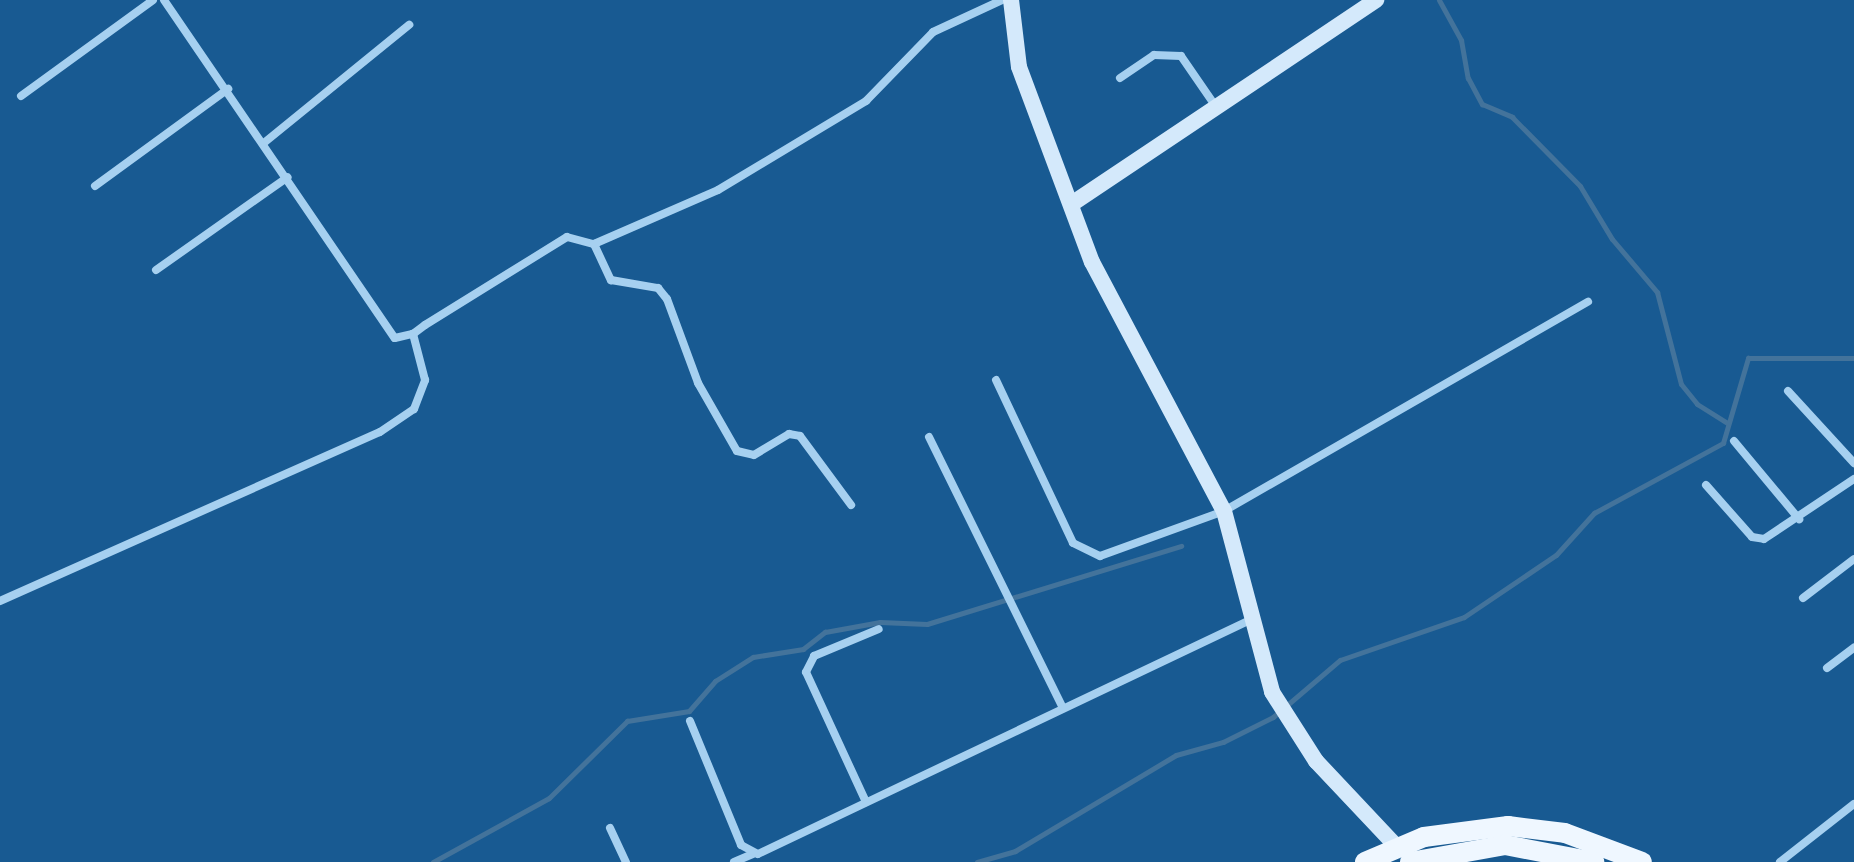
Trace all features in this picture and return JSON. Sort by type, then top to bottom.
[{"type":"main road","points":[[1011,0],[1019,67],[1073,203],[1092,262],[1224,511],[1272,692],[1289,723],[1403,854]]},
{"type":"main road","points":[[1073,203],[1376,0]]},
{"type":"main road","points":[[1403,854],[1452,831],[1508,826],[1593,840],[1642,862]]},
{"type":"main road","points":[[1365,862],[1403,854],[1505,845],[1594,862]]},
{"type":"street","points":[[21,96],[153,0]]},
{"type":"street","points":[[164,0],[265,142],[395,338],[413,334],[567,237],[594,244],[718,190],[866,101],[933,32],[1002,0]]},
{"type":"street","points":[[265,142],[409,25]]},
{"type":"street","points":[[1120,78],[1154,55],[1181,56],[1216,107]]},
{"type":"street","points":[[95,186],[228,89]]},
{"type":"street","points":[[156,270],[288,177]]},
{"type":"street","points":[[594,244],[611,280],[658,288],[667,299],[698,383],[737,451],[754,455],[789,434],[800,436],[851,505]]},
{"type":"street","points":[[996,380],[1073,543],[1087,554],[1100,556],[1224,511],[1588,302]]},
{"type":"street","points":[[0,601],[380,432],[414,409],[425,380],[413,334]]},
{"type":"street","points":[[1788,391],[1854,463]]},
{"type":"street","points":[[929,437],[1063,708]]},
{"type":"street","points":[[1734,441],[1799,519]]},
{"type":"street","points":[[1706,485],[1752,537],[1778,534],[1854,479]]},
{"type":"street","points":[[1803,598],[1854,559]]},
{"type":"street","points":[[734,862],[1252,618]]},
{"type":"street","points":[[866,802],[806,672],[814,656],[879,629]]},
{"type":"street","points":[[1827,668],[1854,648]]},
{"type":"street","points":[[690,721],[741,845],[753,853]]},
{"type":"street","points":[[1780,862],[1854,804]]},
{"type":"street","points":[[610,828],[626,862]]},
{"type":"waterway","points":[[1439,0],[1461,40],[1468,78],[1482,104],[1512,117],[1580,186],[1612,239],[1657,292],[1681,384],[1697,404],[1727,423]]},
{"type":"waterway","points":[[977,862],[1015,851],[1176,755],[1223,742],[1273,717],[1340,660],[1464,617],[1556,555],[1594,513],[1723,443],[1748,358],[1854,358]]},
{"type":"waterway","points":[[433,862],[549,798],[627,721],[689,711],[715,681],[753,657],[803,649],[825,632],[880,622],[927,624],[1181,546]]}]
